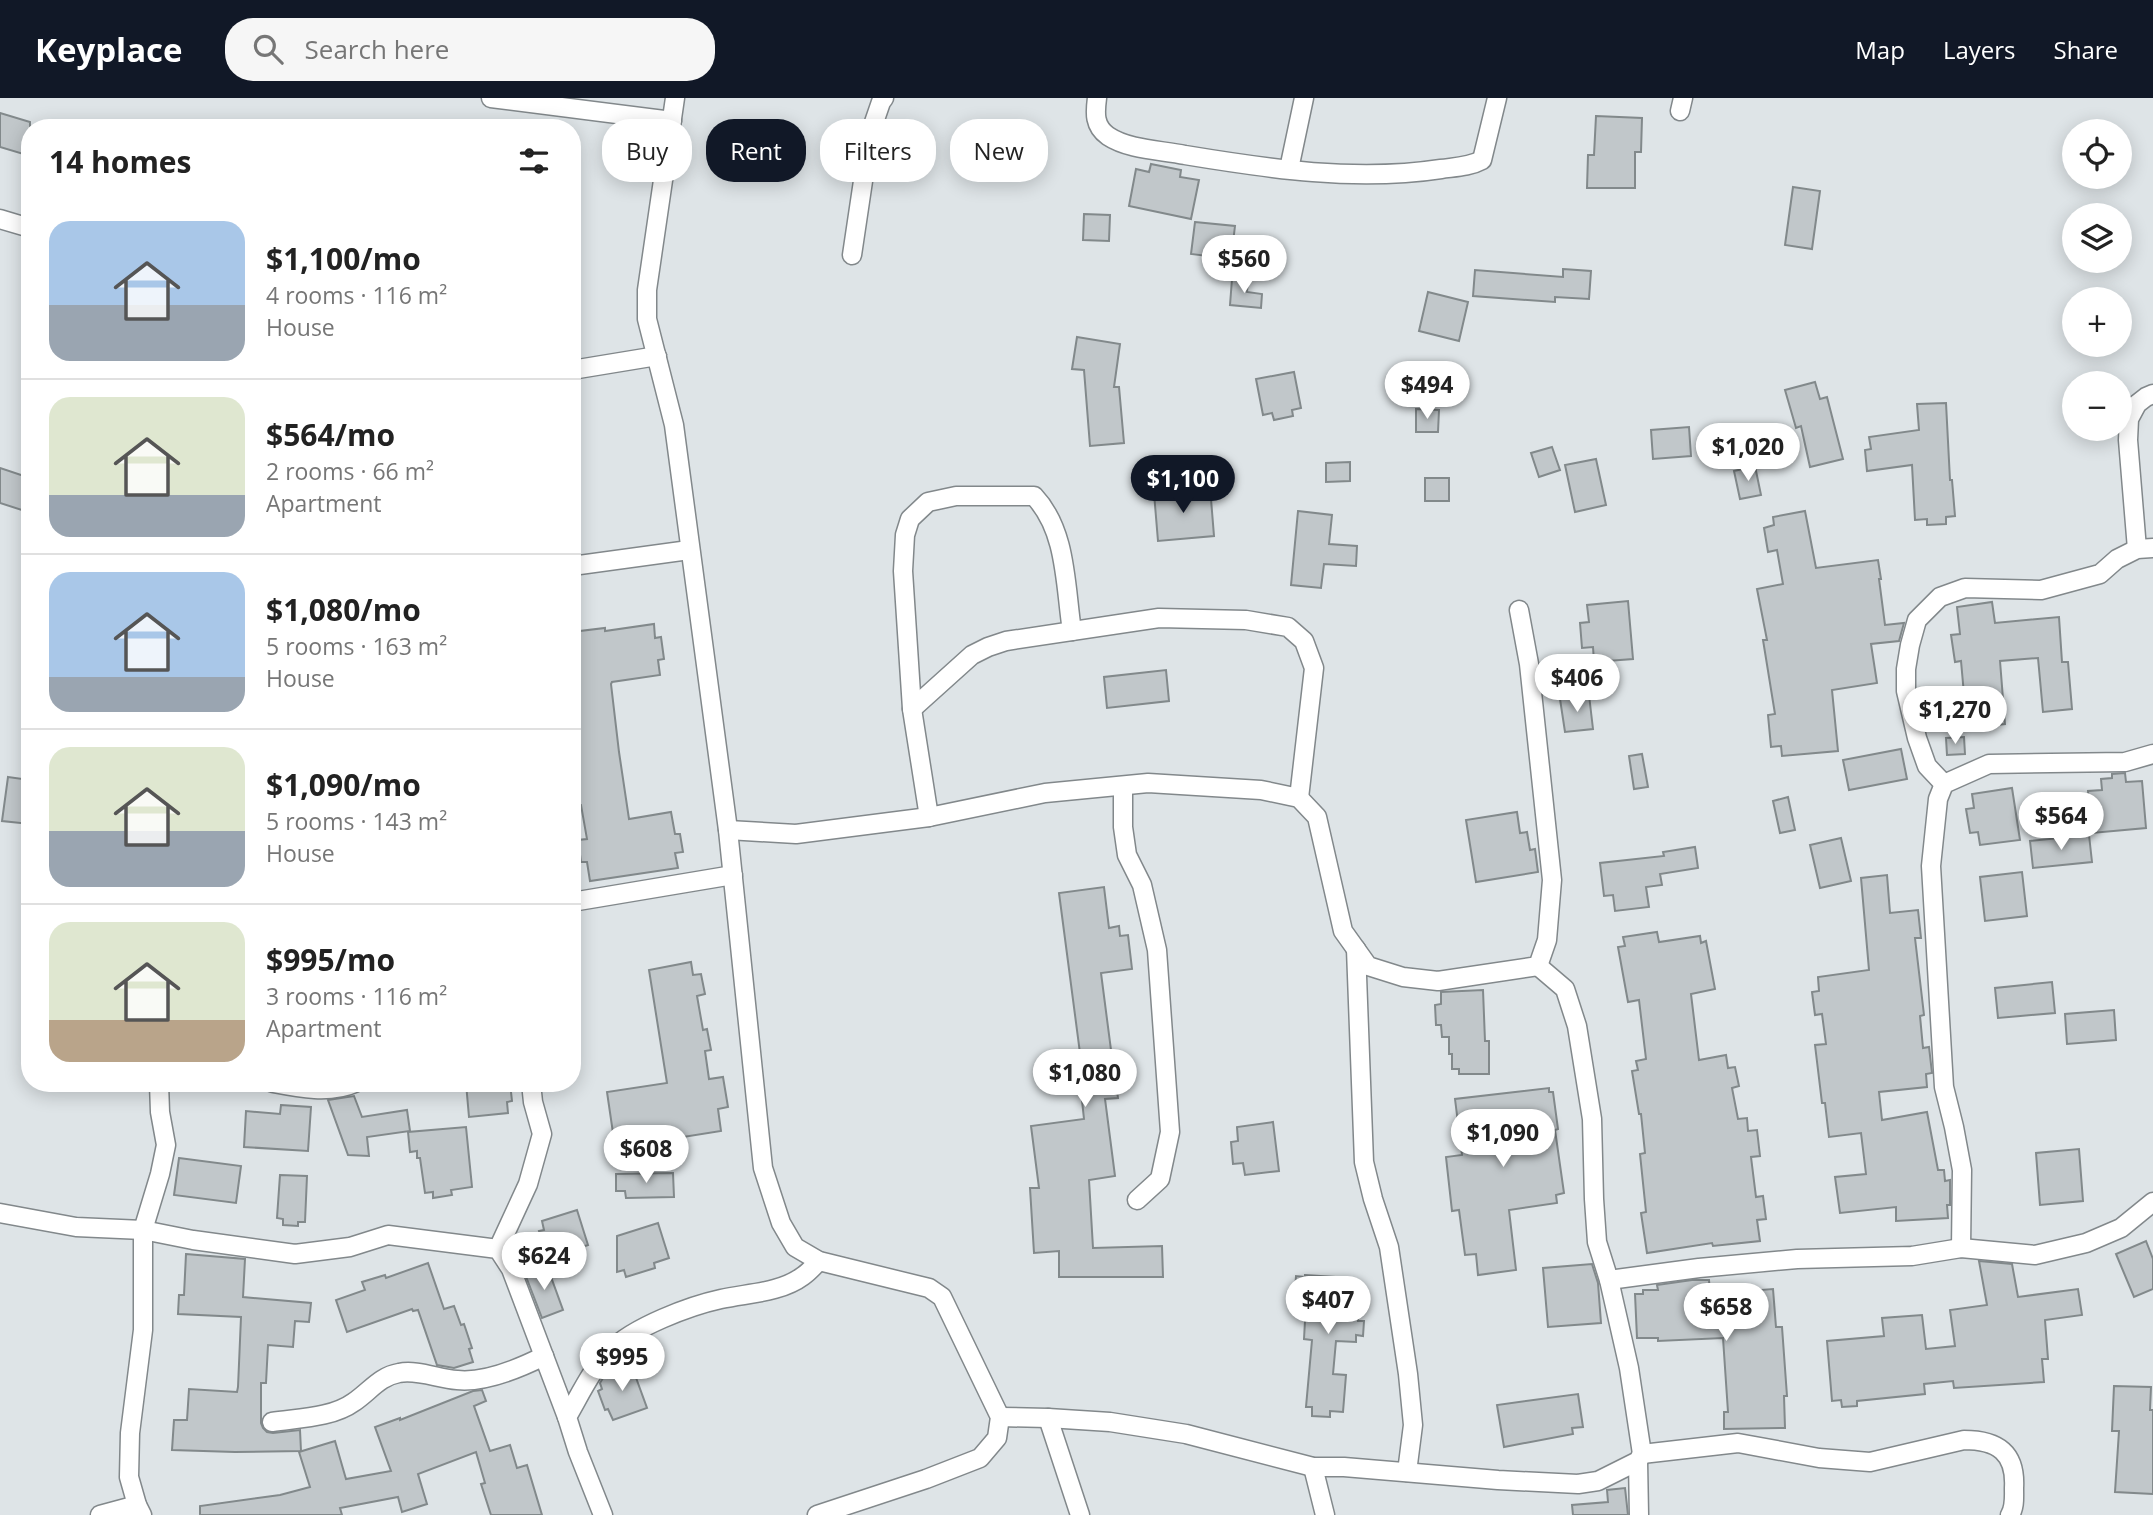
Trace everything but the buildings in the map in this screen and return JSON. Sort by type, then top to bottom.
[{"type":"street","points":[[491,98],[656,119]]},
{"type":"street","points":[[672,119],[675,98]]},
{"type":"street","points":[[852,256],[870,134],[884,98]]},
{"type":"street","points":[[1097,98],[1097,126],[1108,136],[1129,145],[1321,174],[1369,175],[1424,172],[1473,165],[1482,160],[1497,98]]},
{"type":"street","points":[[1289,169],[1304,98]]},
{"type":"street","points":[[663,182],[647,290],[647,319],[674,425],[728,830],[763,1168],[781,1223],[795,1247],[818,1261],[929,1288],[942,1297],[1000,1417],[997,1438],[980,1458],[836,1512],[817,1515]]},
{"type":"street","points":[[0,219],[21,225]]},
{"type":"street","points":[[581,369],[657,356]]},
{"type":"street","points":[[1944,783],[1927,765],[1917,738],[1906,691],[1906,669],[1917,620],[1940,597],[1965,588],[2041,590],[2100,574],[2117,559],[2145,548],[2128,440],[2129,419],[2137,404],[2153,394]]},
{"type":"street","points":[[929,817],[912,709],[903,571],[905,535],[910,519],[928,502],[956,496],[1034,496],[1054,524],[1060,545],[1072,631]]},
{"type":"street","points":[[581,565],[689,550]]},
{"type":"street","points":[[1519,610],[1529,664],[1552,880],[1548,940],[1538,965]]},
{"type":"street","points":[[912,709],[972,655],[1006,641],[1159,618],[1246,620],[1288,628],[1304,641],[1314,668],[1300,798]]},
{"type":"street","points":[[1961,1248],[1962,1170],[1944,1087],[1931,866],[1938,799],[1944,783],[1990,764],[2125,762],[2153,754]]},
{"type":"street","points":[[728,830],[796,834],[929,817],[1045,793],[1148,783],[1261,790],[1300,798],[1317,817],[1343,931],[1368,966],[1403,976],[1438,981],[1538,965]]},
{"type":"street","points":[[1123,786],[1127,855],[1142,884],[1157,950],[1170,1132],[1160,1179],[1137,1200]]},
{"type":"street","points":[[581,900],[733,875]]},
{"type":"street","points":[[1356,949],[1364,1162],[1389,1247],[1408,1374],[1413,1425],[1407,1472]]},
{"type":"street","points":[[1538,965],[1565,989],[1577,1026],[1592,1119],[1597,1242],[1609,1280],[1629,1368],[1640,1458],[1639,1515]]},
{"type":"street","points":[[100,1515],[139,1510],[129,1477],[130,1433],[143,1330],[143,1230],[166,1145],[159,1092]]},
{"type":"street","points":[[498,1249],[528,1184],[542,1134],[532,1092]]},
{"type":"street","points":[[1609,1280],[1783,1260],[1912,1256],[1961,1248],[2035,1255],[2086,1243],[2121,1228],[2153,1202]]},
{"type":"street","points":[[0,1213],[76,1227],[143,1230],[295,1254],[350,1247],[388,1235],[498,1249]]},
{"type":"street","points":[[498,1249],[510,1269],[603,1515]]},
{"type":"street","points":[[567,1417],[609,1351],[627,1336],[685,1309],[720,1299],[780,1288],[803,1277],[818,1261]]},
{"type":"street","points":[[272,1422],[328,1413],[353,1403],[375,1383],[398,1373],[460,1381],[517,1369],[544,1356]]},
{"type":"street","points":[[1000,1417],[1110,1422],[1186,1434],[1313,1466],[1578,1484],[1598,1480],[1640,1458],[1738,1443],[1819,1458],[1870,1462],[1964,1440],[1977,1440],[2000,1447],[2009,1457],[2015,1477],[2013,1509],[2010,1515]]},
{"type":"street","points":[[1048,1418],[1080,1515]]},
{"type":"street","points":[[1313,1466],[1325,1515]]}]
